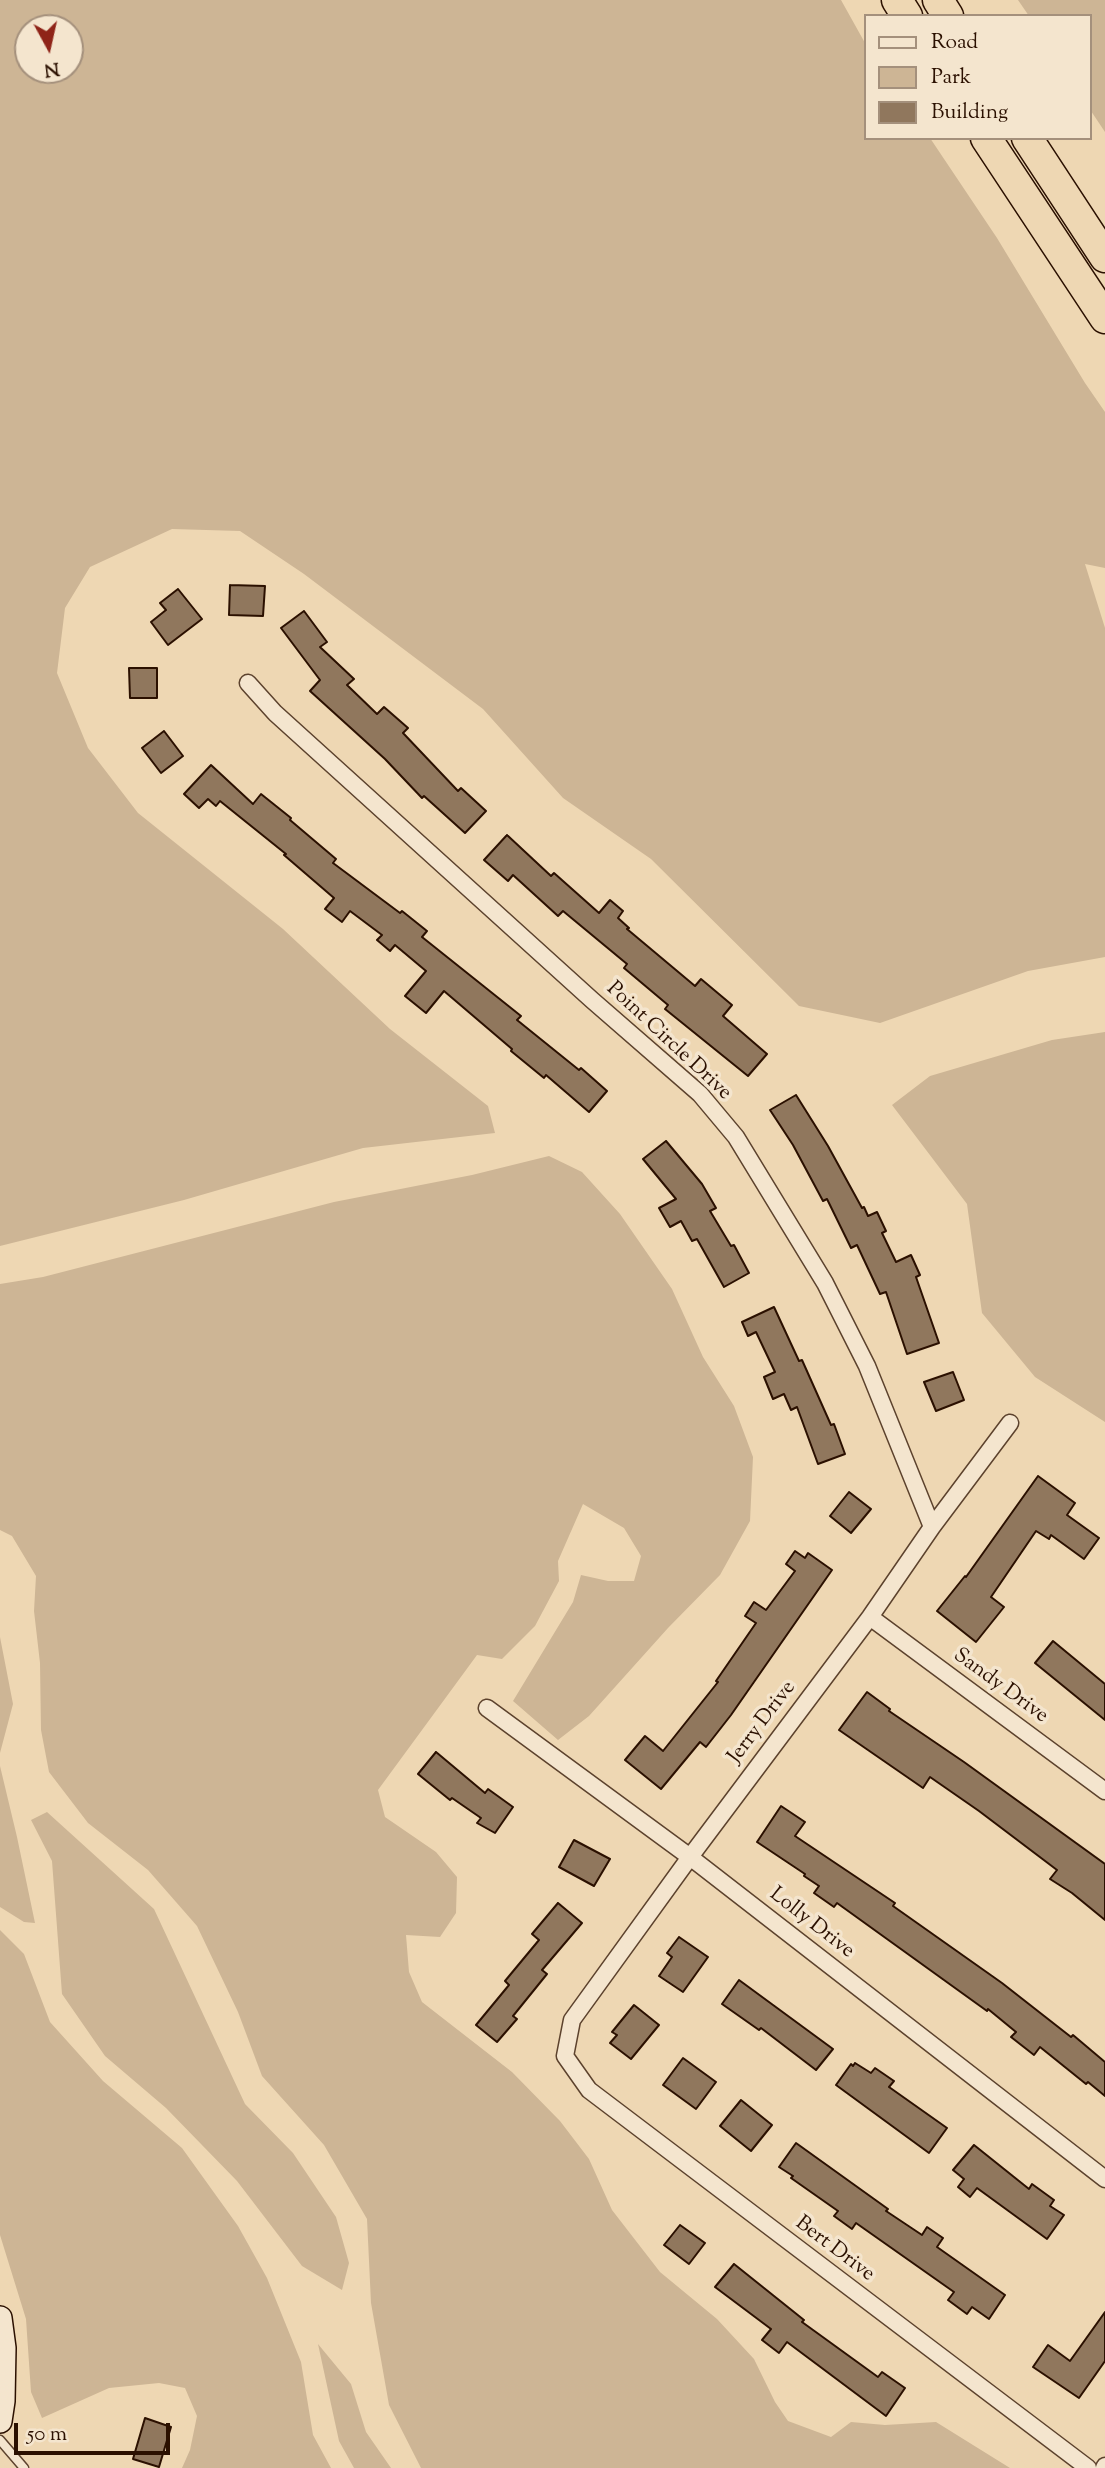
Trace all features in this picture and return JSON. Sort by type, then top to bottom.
[{"type":"highway","points":[[987,140],[1105,318]]},
{"type":"highway","points":[[1028,140],[1105,257]]},
{"type":"street","name":"Point Circle Drive","points":[[248,683],[275,713],[700,1094],[736,1137],[824,1283],[867,1366],[932,1527]]},
{"type":"street","name":"Jerry Drive","points":[[565,2056],[572,2020],[1010,1423]]},
{"type":"street","name":"Sandy Drive","points":[[870,1617],[1105,1791]]},
{"type":"street","name":"Lolly Drive","points":[[487,1708],[690,1857],[1105,2179]]},
{"type":"street","name":"Bert Drive","points":[[565,2056],[589,2090],[1088,2468]]},
{"type":"street","points":[[0,2318],[4,2348],[0,2421]]},
{"type":"lane","points":[[0,2440],[24,2468]]},
{"type":"green space","points":[[0,0],[841,0],[864,41],[864,140],[931,140],[997,238],[1105,412],[1105,568],[1085,564],[1105,628],[1105,957],[1028,971],[880,1023],[799,1006],[651,859],[563,798],[483,709],[304,574],[240,531],[172,529],[90,567],[65,608],[57,673],[88,748],[138,813],[283,929],[390,1029],[488,1106],[495,1133],[363,1148],[184,1200],[0,1246]]},
{"type":"green space","points":[[1018,0],[1105,0],[1105,132],[1091,111],[1091,14],[1028,14]]},
{"type":"green space","points":[[1105,1032],[1105,1422],[1035,1377],[982,1313],[967,1204],[892,1105],[930,1076],[1052,1040]]},
{"type":"green space","points":[[549,1156],[582,1172],[620,1214],[672,1289],[703,1357],[734,1406],[753,1457],[750,1521],[720,1575],[589,1716],[558,1740],[513,1701],[573,1602],[581,1575],[608,1581],[634,1581],[641,1556],[624,1528],[583,1504],[558,1561],[559,1581],[535,1626],[502,1659],[477,1655],[378,1790],[385,1817],[436,1852],[457,1877],[456,1913],[440,1937],[406,1935],[409,1972],[422,2002],[512,2072],[560,2121],[589,2159],[612,2210],[660,2272],[717,2319],[754,2359],[775,2402],[788,2421],[831,2437],[851,2422],[885,2425],[936,2422],[1010,2468],[421,2468],[389,2405],[371,2303],[367,2219],[324,2145],[262,2076],[238,2012],[197,1926],[148,1870],[88,1823],[49,1772],[41,1730],[40,1663],[34,1611],[36,1576],[12,1536],[0,1530],[0,1284],[43,1277],[334,1202],[472,1175]]},
{"type":"green space","points":[[0,1637],[13,1704],[0,1753]]},
{"type":"green space","points":[[0,1766],[35,1923],[24,1922],[0,1907]]},
{"type":"green space","points":[[47,1812],[154,1909],[245,2104],[293,2153],[336,2217],[349,2263],[342,2290],[302,2266],[237,2181],[166,2108],[105,2056],[62,1994],[52,1861],[31,1820]]},
{"type":"green space","points":[[0,1930],[24,1954],[50,2022],[103,2081],[182,2148],[238,2226],[267,2278],[301,2362],[313,2435],[331,2468],[182,2468],[190,2450],[197,2416],[185,2388],[159,2383],[109,2388],[42,2418],[31,2392],[26,2319],[0,2235]]},
{"type":"green space","points":[[318,2344],[351,2384],[366,2432],[391,2468],[354,2468],[339,2441]]},
{"type":"building","points":[[230,585],[265,586],[263,616],[229,615]]},
{"type":"building","points":[[178,589],[202,619],[168,645],[151,622],[166,610],[160,603]]},
{"type":"building","points":[[304,611],[327,642],[320,647],[354,679],[347,685],[377,714],[384,707],[408,728],[403,733],[458,791],[461,788],[486,811],[465,833],[424,796],[422,798],[385,759],[310,691],[320,680],[281,628]]},
{"type":"building","points":[[129,668],[157,668],[157,698],[130,698]]},
{"type":"building","points":[[164,731],[183,756],[161,773],[142,748]]},
{"type":"building","points":[[211,765],[253,804],[261,794],[291,818],[290,820],[336,859],[333,863],[427,931],[422,937],[521,1016],[517,1020],[607,1091],[589,1112],[546,1075],[544,1078],[511,1051],[512,1049],[444,991],[426,1013],[405,996],[426,971],[395,945],[390,951],[377,940],[382,935],[350,911],[342,922],[325,909],[334,898],[284,855],[286,854],[220,801],[216,806],[208,799],[199,808],[184,794]]},
{"type":"building","points":[[507,835],[551,876],[554,873],[599,913],[610,900],[623,911],[618,918],[629,928],[627,929],[695,986],[701,979],[732,1005],[723,1016],[767,1054],[748,1076],[665,1009],[668,1005],[624,968],[627,964],[563,911],[558,916],[513,875],[508,881],[484,860]]},
{"type":"building","points":[[796,1095],[862,1208],[864,1207],[868,1216],[877,1212],[886,1231],[882,1233],[896,1262],[911,1255],[920,1275],[916,1277],[939,1343],[907,1354],[886,1292],[880,1294],[857,1245],[851,1248],[827,1199],[823,1201],[793,1145],[770,1110]]},
{"type":"building","points":[[666,1141],[702,1184],[716,1208],[710,1211],[731,1246],[734,1245],[749,1273],[724,1287],[697,1239],[692,1241],[681,1221],[670,1227],[659,1208],[676,1199],[643,1159]]},
{"type":"building","points":[[774,1307],[799,1361],[802,1360],[831,1425],[834,1424],[845,1454],[818,1464],[797,1407],[791,1410],[784,1394],[773,1399],[764,1377],[775,1372],[756,1332],[748,1336],[742,1322]]},
{"type":"building","points":[[953,1372],[964,1400],[936,1411],[924,1382]]},
{"type":"building","points":[[1038,1476],[1075,1503],[1067,1515],[1099,1538],[1084,1559],[1051,1535],[1049,1539],[1036,1531],[991,1597],[1004,1607],[976,1642],[937,1611],[966,1577]]},
{"type":"building","points":[[849,1492],[871,1509],[851,1533],[830,1516]]},
{"type":"building","points":[[795,1551],[805,1558],[808,1553],[832,1570],[731,1715],[706,1747],[700,1742],[661,1789],[625,1760],[645,1736],[663,1751],[718,1682],[716,1681],[756,1623],[745,1616],[754,1602],[766,1610],[795,1571],[786,1564]]},
{"type":"building","points":[[1053,1641],[1105,1684],[1105,1720],[1035,1663]]},
{"type":"building","points":[[867,1692],[890,1709],[889,1711],[1105,1864],[1105,1920],[1050,1879],[1057,1870],[979,1811],[930,1777],[923,1788],[839,1730]]},
{"type":"building","points":[[436,1752],[485,1793],[488,1789],[513,1807],[495,1833],[477,1823],[481,1818],[452,1798],[450,1800],[418,1774]]},
{"type":"building","points":[[781,1806],[805,1822],[795,1836],[895,1903],[893,1906],[1002,1983],[1071,2037],[1073,2035],[1105,2062],[1105,2096],[1040,2047],[1034,2055],[1011,2037],[1016,2032],[988,2009],[987,2011],[837,1903],[834,1907],[814,1893],[819,1886],[757,1842]]},
{"type":"building","points":[[574,1840],[610,1859],[594,1886],[559,1867]]},
{"type":"building","points":[[558,1903],[582,1923],[542,1970],[547,1974],[513,2016],[517,2019],[497,2042],[476,2025],[509,1985],[505,1981],[539,1940],[532,1934]]},
{"type":"building","points":[[679,1937],[708,1957],[683,1992],[659,1976],[672,1957],[667,1953]]},
{"type":"building","points":[[739,1980],[833,2049],[816,2070],[761,2028],[759,2030],[722,2004]]},
{"type":"building","points":[[634,2005],[659,2025],[631,2059],[610,2043],[617,2035],[612,2032]]},
{"type":"building","points":[[683,2058],[716,2082],[696,2109],[663,2085]]},
{"type":"building","points":[[855,2063],[871,2073],[875,2068],[894,2081],[889,2087],[947,2128],[929,2153],[836,2085],[851,2064],[853,2066]]},
{"type":"building","points":[[741,2100],[772,2125],[751,2151],[720,2126]]},
{"type":"building","points":[[796,2143],[922,2235],[927,2227],[943,2238],[937,2247],[1005,2295],[989,2319],[972,2307],[967,2314],[948,2300],[954,2292],[856,2223],[852,2229],[834,2216],[838,2211],[791,2178],[793,2176],[779,2167]]},
{"type":"building","points":[[974,2145],[1029,2189],[1032,2184],[1054,2200],[1050,2206],[1064,2215],[1047,2239],[977,2188],[970,2197],[958,2187],[964,2179],[953,2170]]},
{"type":"building","points":[[680,2225],[705,2243],[689,2264],[664,2245]]},
{"type":"building","points":[[734,2264],[804,2320],[802,2322],[878,2377],[882,2372],[905,2388],[886,2416],[787,2342],[779,2353],[762,2340],[771,2329],[715,2287]]},
{"type":"building","points":[[1105,2312],[1105,2361],[1079,2398],[1033,2367],[1048,2345],[1070,2361]]},
{"type":"building","points":[[145,2418],[171,2427],[159,2467],[133,2459]]}]
